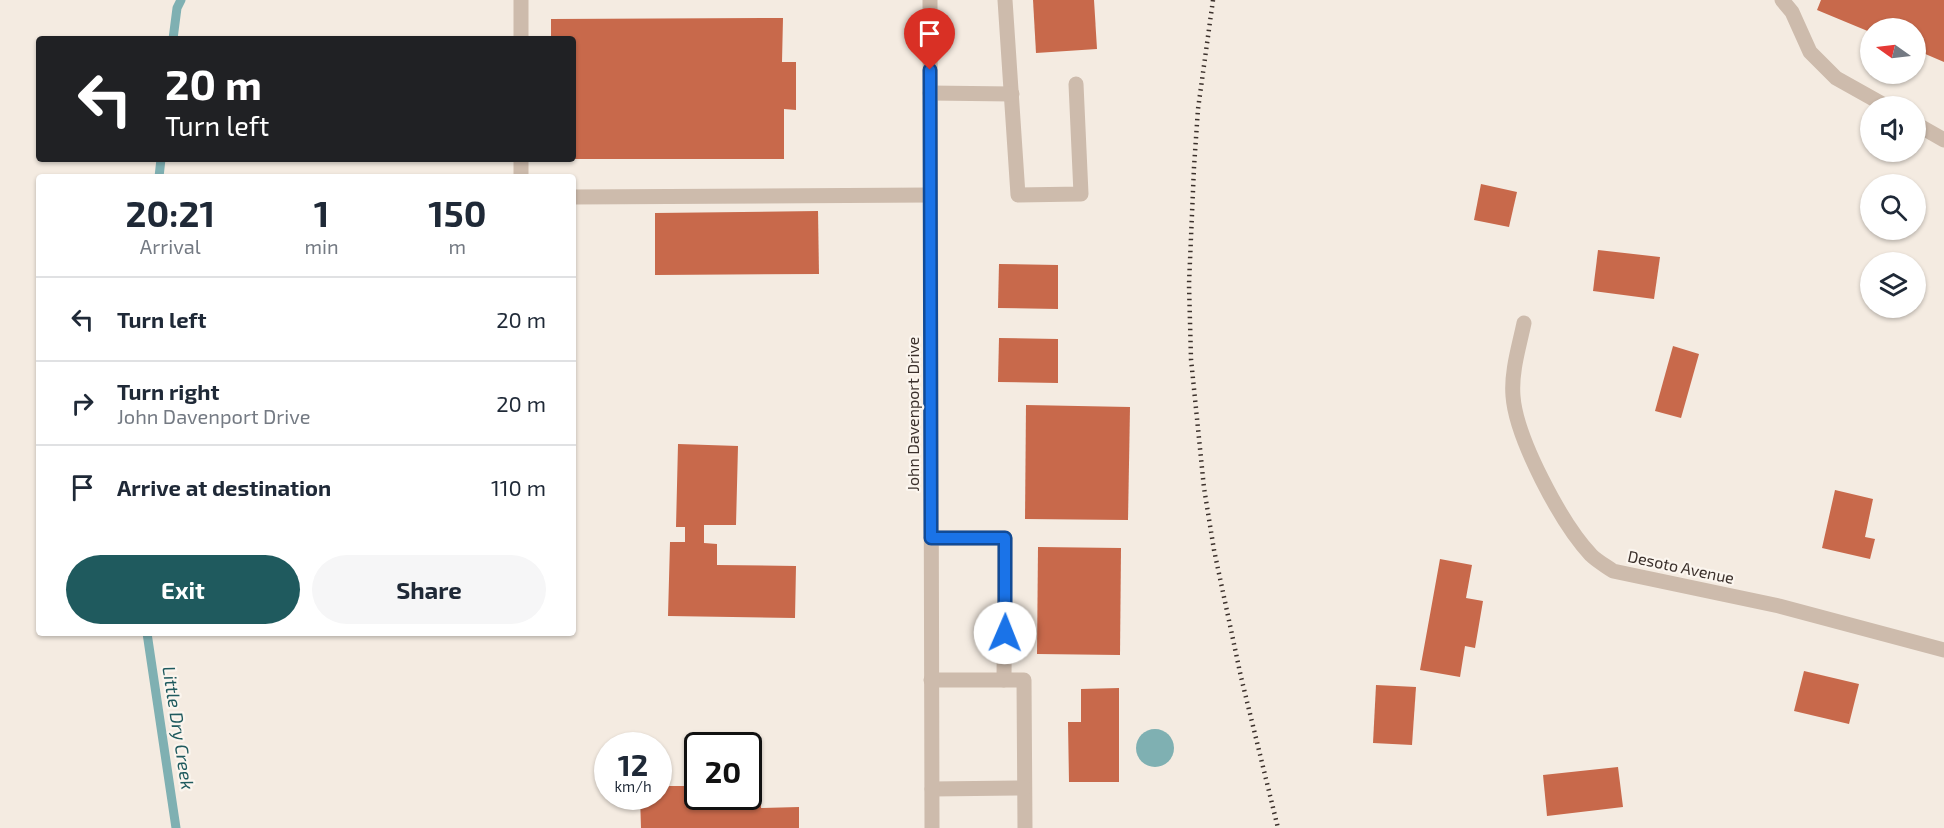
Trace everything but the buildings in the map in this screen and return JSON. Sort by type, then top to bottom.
[{"type":"street","points":[[521,0],[521,36]]},
{"type":"street","name":"John Davenport Drive","points":[[930,0],[932,828]]},
{"type":"street","points":[[1005,0],[1018,195],[1081,194],[1076,84]]},
{"type":"street","points":[[1782,0],[1792,12],[1810,52],[1836,78],[1868,96]]},
{"type":"street","points":[[930,93],[1012,94]]},
{"type":"street","points":[[1926,130],[1944,140]]},
{"type":"street","points":[[576,197],[930,195]]},
{"type":"street","name":"Desoto Avenue","points":[[1524,323],[1512,382],[1518,422],[1546,489],[1592,556],[1613,571],[1779,606],[1944,650]]},
{"type":"street","points":[[931,538],[1005,538],[1004,680]]},
{"type":"street","points":[[932,680],[1024,680],[1025,828]]},
{"type":"street","points":[[932,789],[1024,788]]},
{"type":"water","points":[[1155,729],[1169,734],[1174,748],[1169,762],[1155,767],[1141,762],[1136,748],[1141,734]]},
{"type":"waterway","name":"Little Dry Creek","points":[[173,36],[177,8],[181,0]]},
{"type":"waterway","name":"Little Dry Creek","points":[[159,174],[161,162]]},
{"type":"waterway","name":"Little Dry Creek","points":[[147,636],[176,828]]},
{"type":"railway","points":[[1213,0],[1198,109],[1194,167],[1189,284],[1191,359],[1204,488],[1214,550],[1241,677],[1278,828]]},
{"type":"route","points":[[930,70],[931,538],[1005,538],[1005,633]]}]
